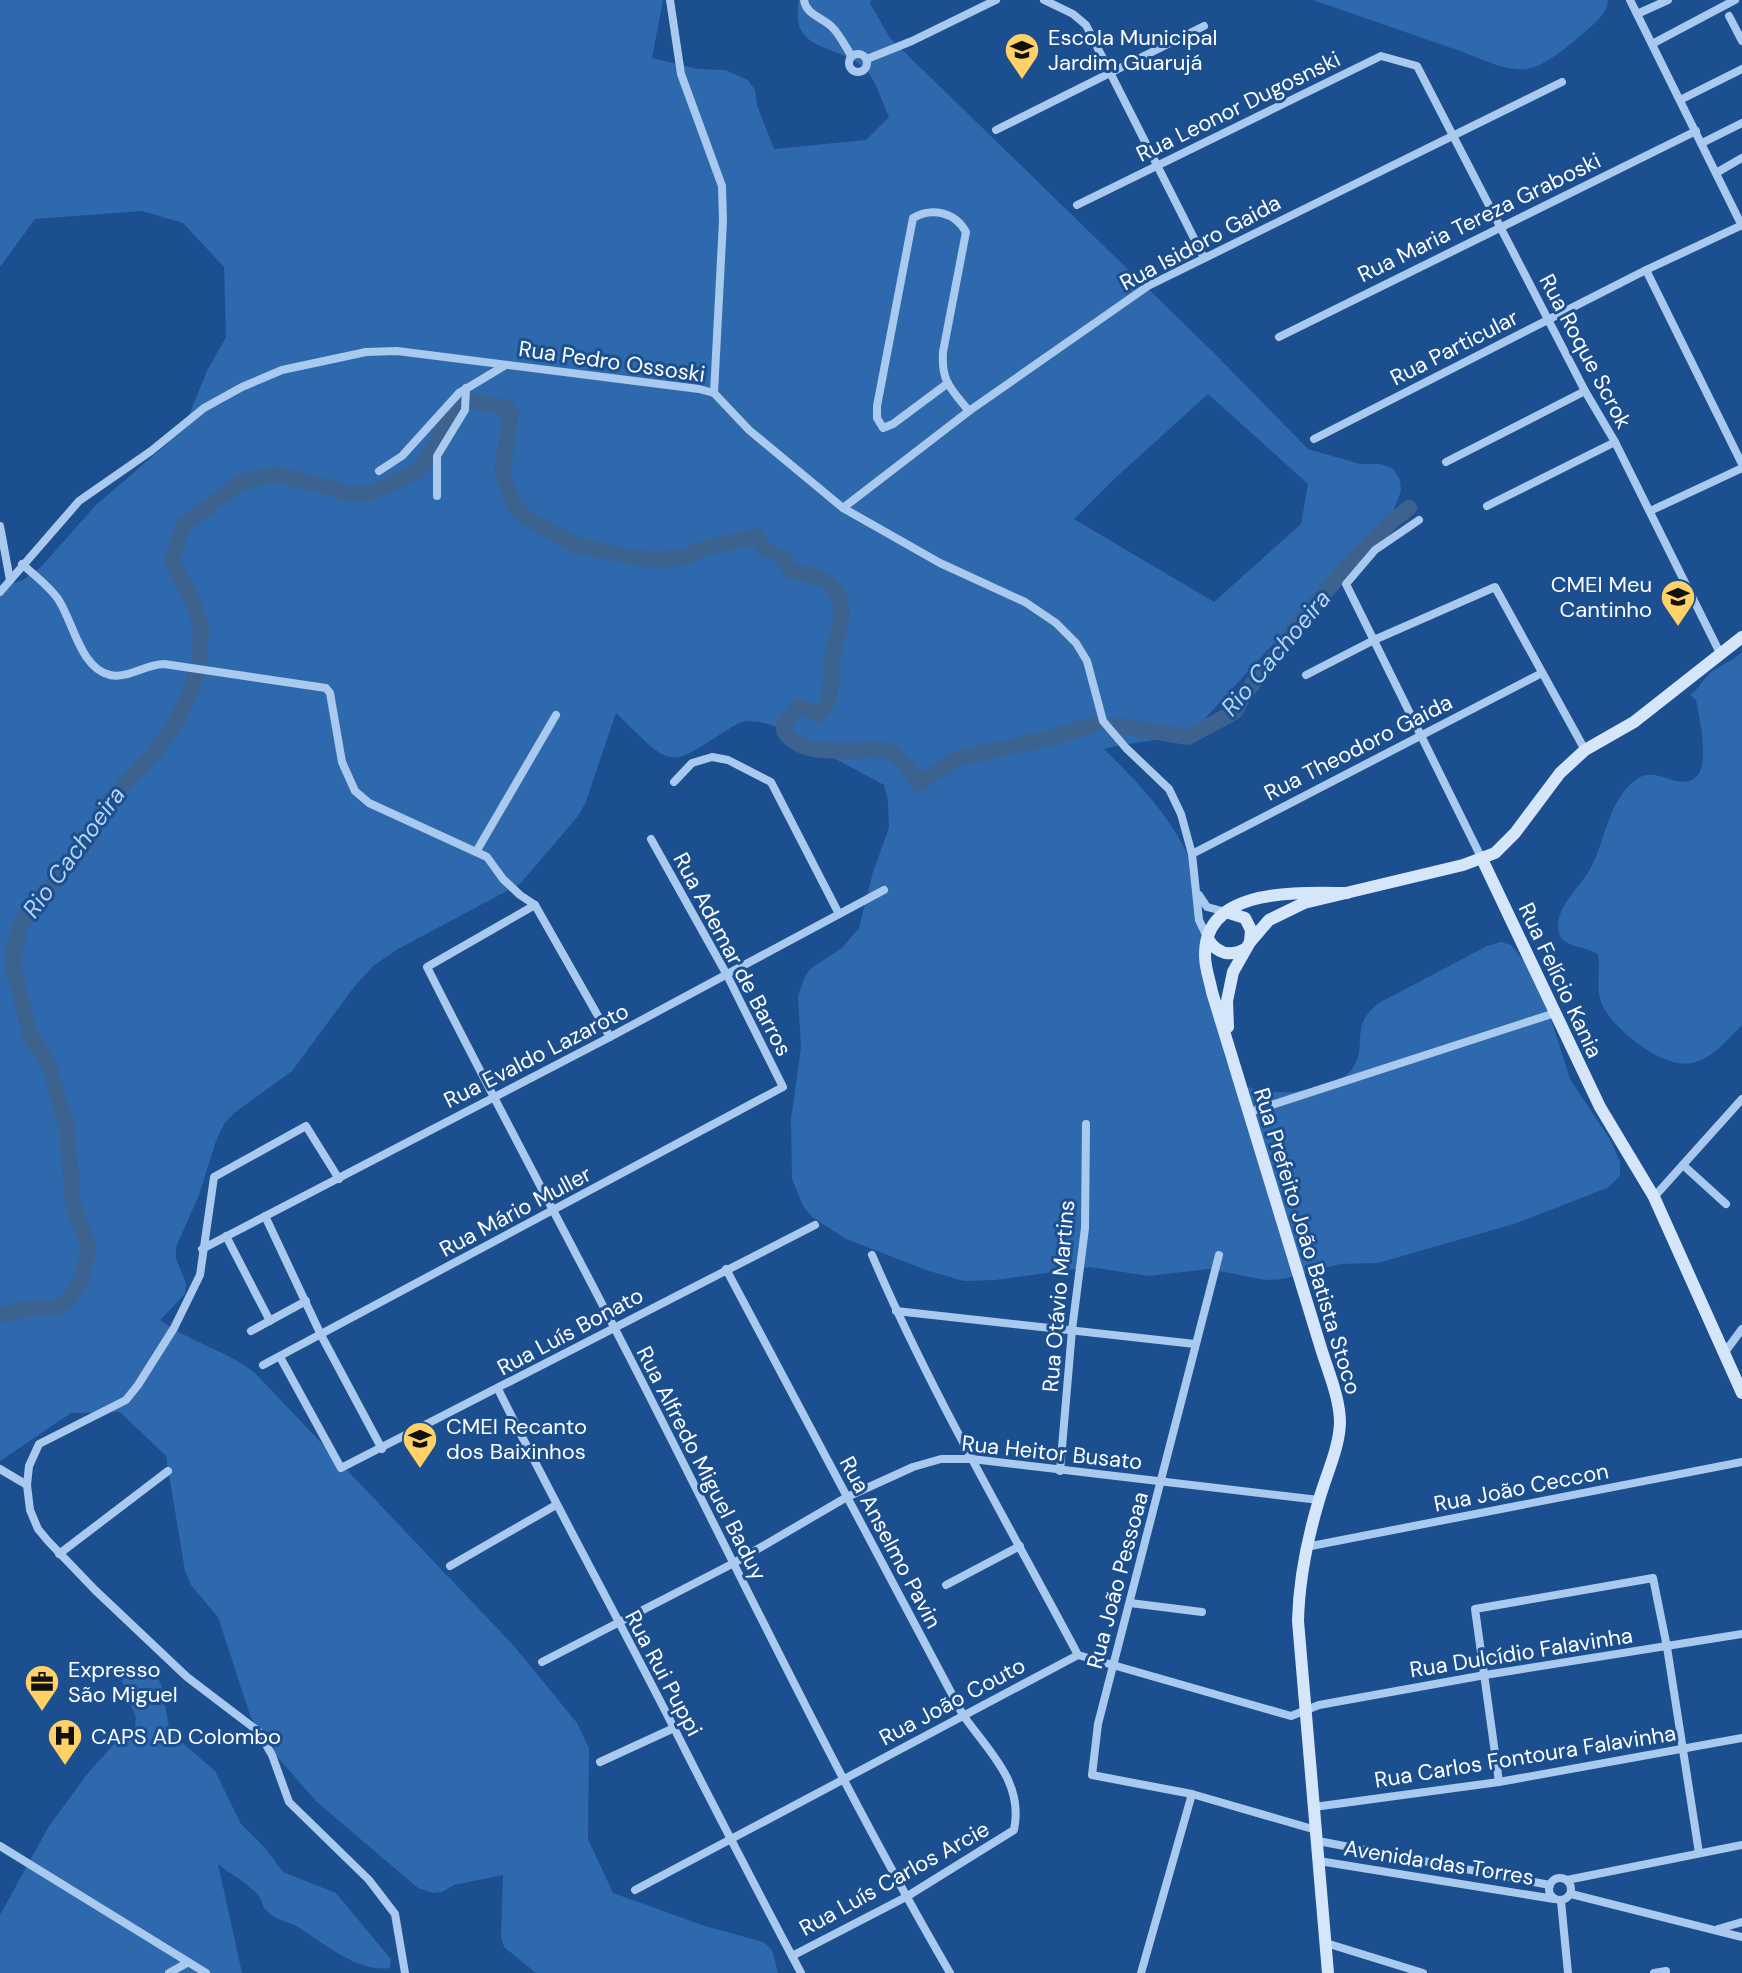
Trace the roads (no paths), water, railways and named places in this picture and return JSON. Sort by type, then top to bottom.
[{"type":"main road","name":"Rua Prefeito João Batista Stoco","points":[[1229,1043],[1228,991],[1233,972],[1248,945],[1269,920],[1292,907],[1482,859],[1504,846],[1548,787],[1585,750],[1634,722],[1742,637]]},
{"type":"main road","name":"Rua Felício Kania","points":[[1482,859],[1600,1107],[1654,1197],[1742,1393]]},
{"type":"main road","name":"Rua Prefeito João Batista Stoco","points":[[1226,912],[1259,898],[1347,893]]},
{"type":"main road","points":[[1226,912],[1245,918],[1251,930],[1248,945],[1238,953],[1225,954],[1208,939],[1215,923],[1226,912]]},
{"type":"main road","name":"Rua Prefeito João Batista Stoco","points":[[1208,939],[1206,964],[1340,1422],[1306,1547],[1299,1588],[1298,1621],[1328,1973]]},
{"type":"street","points":[[670,0],[681,74],[722,186],[714,393]]},
{"type":"street","points":[[804,0],[810,12],[835,30],[851,55],[849,66],[857,72],[866,67],[867,59]]},
{"type":"street","points":[[867,59],[996,0]]},
{"type":"street","points":[[1044,0],[1073,14],[1086,25],[1204,258]]},
{"type":"street","points":[[1630,0],[1742,226]]},
{"type":"street","points":[[1637,14],[1668,0]]},
{"type":"street","points":[[1652,44],[1735,0]]},
{"type":"street","points":[[1729,16],[1742,41]]},
{"type":"street","points":[[996,130],[1204,26]]},
{"type":"street","points":[[851,55],[858,53],[867,59]]},
{"type":"street","name":"Rua Leonor Dugosnski","points":[[1077,205],[1381,56],[1417,66]]},
{"type":"street","name":"Rua Roque Scrok","points":[[1417,66],[1585,391],[1615,442],[1721,655]]},
{"type":"street","points":[[1680,100],[1742,69]]},
{"type":"street","name":"Rua Isidoro Gaida","points":[[843,508],[969,411],[1148,286],[1562,82]]},
{"type":"street","points":[[1702,143],[1742,123]]},
{"type":"street","name":"Rua Maria Tereza Graboski","points":[[1279,337],[1696,131]]},
{"type":"street","points":[[1716,173],[1742,158]]},
{"type":"street","points":[[948,383],[893,424],[883,428],[877,418],[913,218],[925,211],[945,214],[961,223],[966,232],[942,372],[969,411]]},
{"type":"street","name":"Rua Particular","points":[[1314,439],[1646,270],[1742,226]]},
{"type":"street","points":[[1646,270],[1742,466],[1650,511]]},
{"type":"street","name":"Rua Pedro Ossoski","points":[[0,592],[79,501],[151,451],[204,408],[282,370],[366,352],[397,351],[714,393],[749,430],[843,508],[940,563],[1025,602],[1056,623],[1076,643],[1087,661],[1103,721],[1169,789],[1181,814],[1192,854],[1199,920],[1208,939]]},
{"type":"street","points":[[379,471],[402,456],[441,411],[466,388],[505,365]]},
{"type":"street","points":[[437,496],[437,456],[465,410],[466,388]]},
{"type":"street","points":[[1446,462],[1585,391]]},
{"type":"street","points":[[1487,506],[1615,442]]},
{"type":"street","name":"Rua Felício Kania","points":[[1419,520],[1375,550],[1346,584],[1482,859]]},
{"type":"street","points":[[0,526],[10,580]]},
{"type":"street","points":[[22,564],[54,594],[79,645],[100,670],[111,675],[126,675],[149,664],[164,664],[326,688],[330,693],[342,762],[355,791],[369,803],[487,857],[503,879],[535,905],[610,1037]]},
{"type":"street","points":[[1306,675],[1374,640],[1495,587],[1585,750]]},
{"type":"street","name":"Rua Theodoro Gaida","points":[[1192,854],[1542,673]]},
{"type":"street","points":[[476,852],[556,715]]},
{"type":"street","points":[[674,782],[692,763],[712,757],[728,760],[771,782],[839,914]]},
{"type":"street","name":"Rua Ademar de Barros","points":[[651,839],[727,975],[783,1087]]},
{"type":"street","name":"Rua Evaldo Lazaroto","points":[[202,1249],[610,1037],[884,890]]},
{"type":"street","points":[[1198,895],[1207,907],[1226,912]]},
{"type":"street","name":"Rua Alfredo Miguel Baduy","points":[[535,905],[427,967],[552,1213],[614,1327],[843,1780],[950,1973]]},
{"type":"street","points":[[1250,1112],[1555,1013]]},
{"type":"street","name":"Rua Mário Muller","points":[[263,1365],[783,1087]]},
{"type":"street","points":[[1654,1197],[1742,1099]]},
{"type":"street","name":"Rua Otávio Martins","points":[[1060,1471],[1072,1330],[1085,1228],[1086,1124]]},
{"type":"street","points":[[339,1179],[306,1126],[214,1177],[200,1275],[174,1328],[126,1400],[39,1444],[29,1466],[27,1485],[30,1510],[38,1529],[59,1554],[187,1677],[258,1731],[272,1755],[289,1802],[369,1880],[395,1914],[405,1973]]},
{"type":"street","points":[[1683,1165],[1726,1204]]},
{"type":"street","points":[[265,1216],[321,1335],[382,1449]]},
{"type":"street","name":"Rua Luís Bonato","points":[[280,1357],[341,1468],[815,1225]]},
{"type":"street","points":[[226,1236],[270,1321]]},
{"type":"street","points":[[872,1255],[896,1311],[972,1459],[1078,1655],[1291,1716],[1306,1710]]},
{"type":"street","name":"Rua João Pessoaa","points":[[1192,1794],[1092,1775],[1098,1724],[1219,1255]]},
{"type":"street","name":"Rua Anselmo Pavin","points":[[726,1269],[963,1715],[1002,1768],[1014,1792],[1018,1813],[1014,1830]]},
{"type":"street","points":[[251,1331],[306,1301]]},
{"type":"street","points":[[896,1311],[1195,1344]]},
{"type":"street","points":[[1725,1352],[1742,1329]]},
{"type":"street","name":"Rua Rui Puppi","points":[[498,1389],[674,1728],[729,1841],[801,1973]]},
{"type":"street","name":"Rua Heitor Busato","points":[[542,1662],[732,1564],[847,1497],[913,1467],[941,1459],[972,1459],[1319,1500]]},
{"type":"street","name":"Rua João Ceccon","points":[[1306,1547],[1742,1462]]},
{"type":"street","points":[[0,1469],[27,1485]]},
{"type":"street","points":[[59,1554],[168,1471]]},
{"type":"street","points":[[450,1566],[556,1505]]},
{"type":"street","points":[[946,1585],[1020,1546]]},
{"type":"street","points":[[1499,1782],[1475,1609],[1653,1578],[1667,1647],[1699,1853]]},
{"type":"street","points":[[1130,1603],[1202,1612]]},
{"type":"street","name":"Rua Dulcídio Falavinha","points":[[1306,1710],[1319,1705],[1485,1675],[1742,1634]]},
{"type":"street","name":"Rua João Couto","points":[[635,1890],[1078,1655]]},
{"type":"street","points":[[600,1762],[674,1728]]},
{"type":"street","name":"Rua Carlos Fontoura Falavinha","points":[[1314,1807],[1499,1782],[1742,1738]]},
{"type":"street","points":[[1141,1973],[1192,1794],[1317,1836]]},
{"type":"street","name":"Rua Luís Carlos Arcie","points":[[792,1956],[906,1897],[1014,1830]]},
{"type":"street","name":"Avenida das Torres","points":[[1317,1836],[1550,1885]]},
{"type":"street","points":[[1568,1973],[1557,1900],[1550,1895],[1550,1885],[1558,1878],[1567,1880],[1742,1845]]},
{"type":"street","points":[[0,1846],[206,1973]]},
{"type":"street","name":"Avenida das Torres","points":[[1319,1861],[1557,1900]]},
{"type":"street","points":[[1567,1880],[1571,1884],[1571,1894]]},
{"type":"street","points":[[1557,1900],[1571,1894],[1742,1937]]},
{"type":"street","points":[[1718,1929],[1742,1922]]},
{"type":"street","points":[[1326,1943],[1423,1973]]},
{"type":"street","points":[[169,1973],[187,1963]]},
{"type":"street","points":[[1654,1973],[1666,1971]]},
{"type":"waterway","name":"Rio Cachoeira","points":[[199,658],[201,626],[189,592],[172,562],[183,525],[240,483],[273,474],[333,488],[344,494],[370,493],[421,468],[434,448],[447,416],[457,400],[462,399],[508,408],[511,413],[502,472],[515,507],[526,517],[573,544],[635,558],[660,559],[681,558],[708,547],[758,536],[764,549],[783,557],[790,570],[817,577],[834,589],[842,611],[832,657],[829,696],[823,710],[817,715],[798,707],[784,724],[784,731],[794,741],[819,750],[892,752],[908,767],[918,784],[956,759],[1054,737],[1095,724]]},
{"type":"waterway","name":"Rio Cachoeira","points":[[1115,725],[1188,737],[1236,710],[1292,631],[1346,568],[1409,508]]},
{"type":"waterway","name":"Rio Cachoeira","points":[[0,1316],[26,1309],[57,1307],[67,1301],[80,1282],[89,1248],[73,1204],[67,1128],[49,1065],[30,1035],[12,960],[21,923],[89,838],[106,805],[153,754],[176,723],[196,673]]},
{"type":"place","name":"Escola Municipal Jardim Guarujá","points":[[1022,81]]},
{"type":"place","name":"CMEI Meu Cantinho","points":[[1678,628]]},
{"type":"place","name":"CMEI Recanto dos Baixinhos","points":[[420,1470]]},
{"type":"place","name":"Expresso São Miguel","points":[[42,1713]]},
{"type":"place","name":"CAPS AD Colombo","points":[[65,1767]]}]
